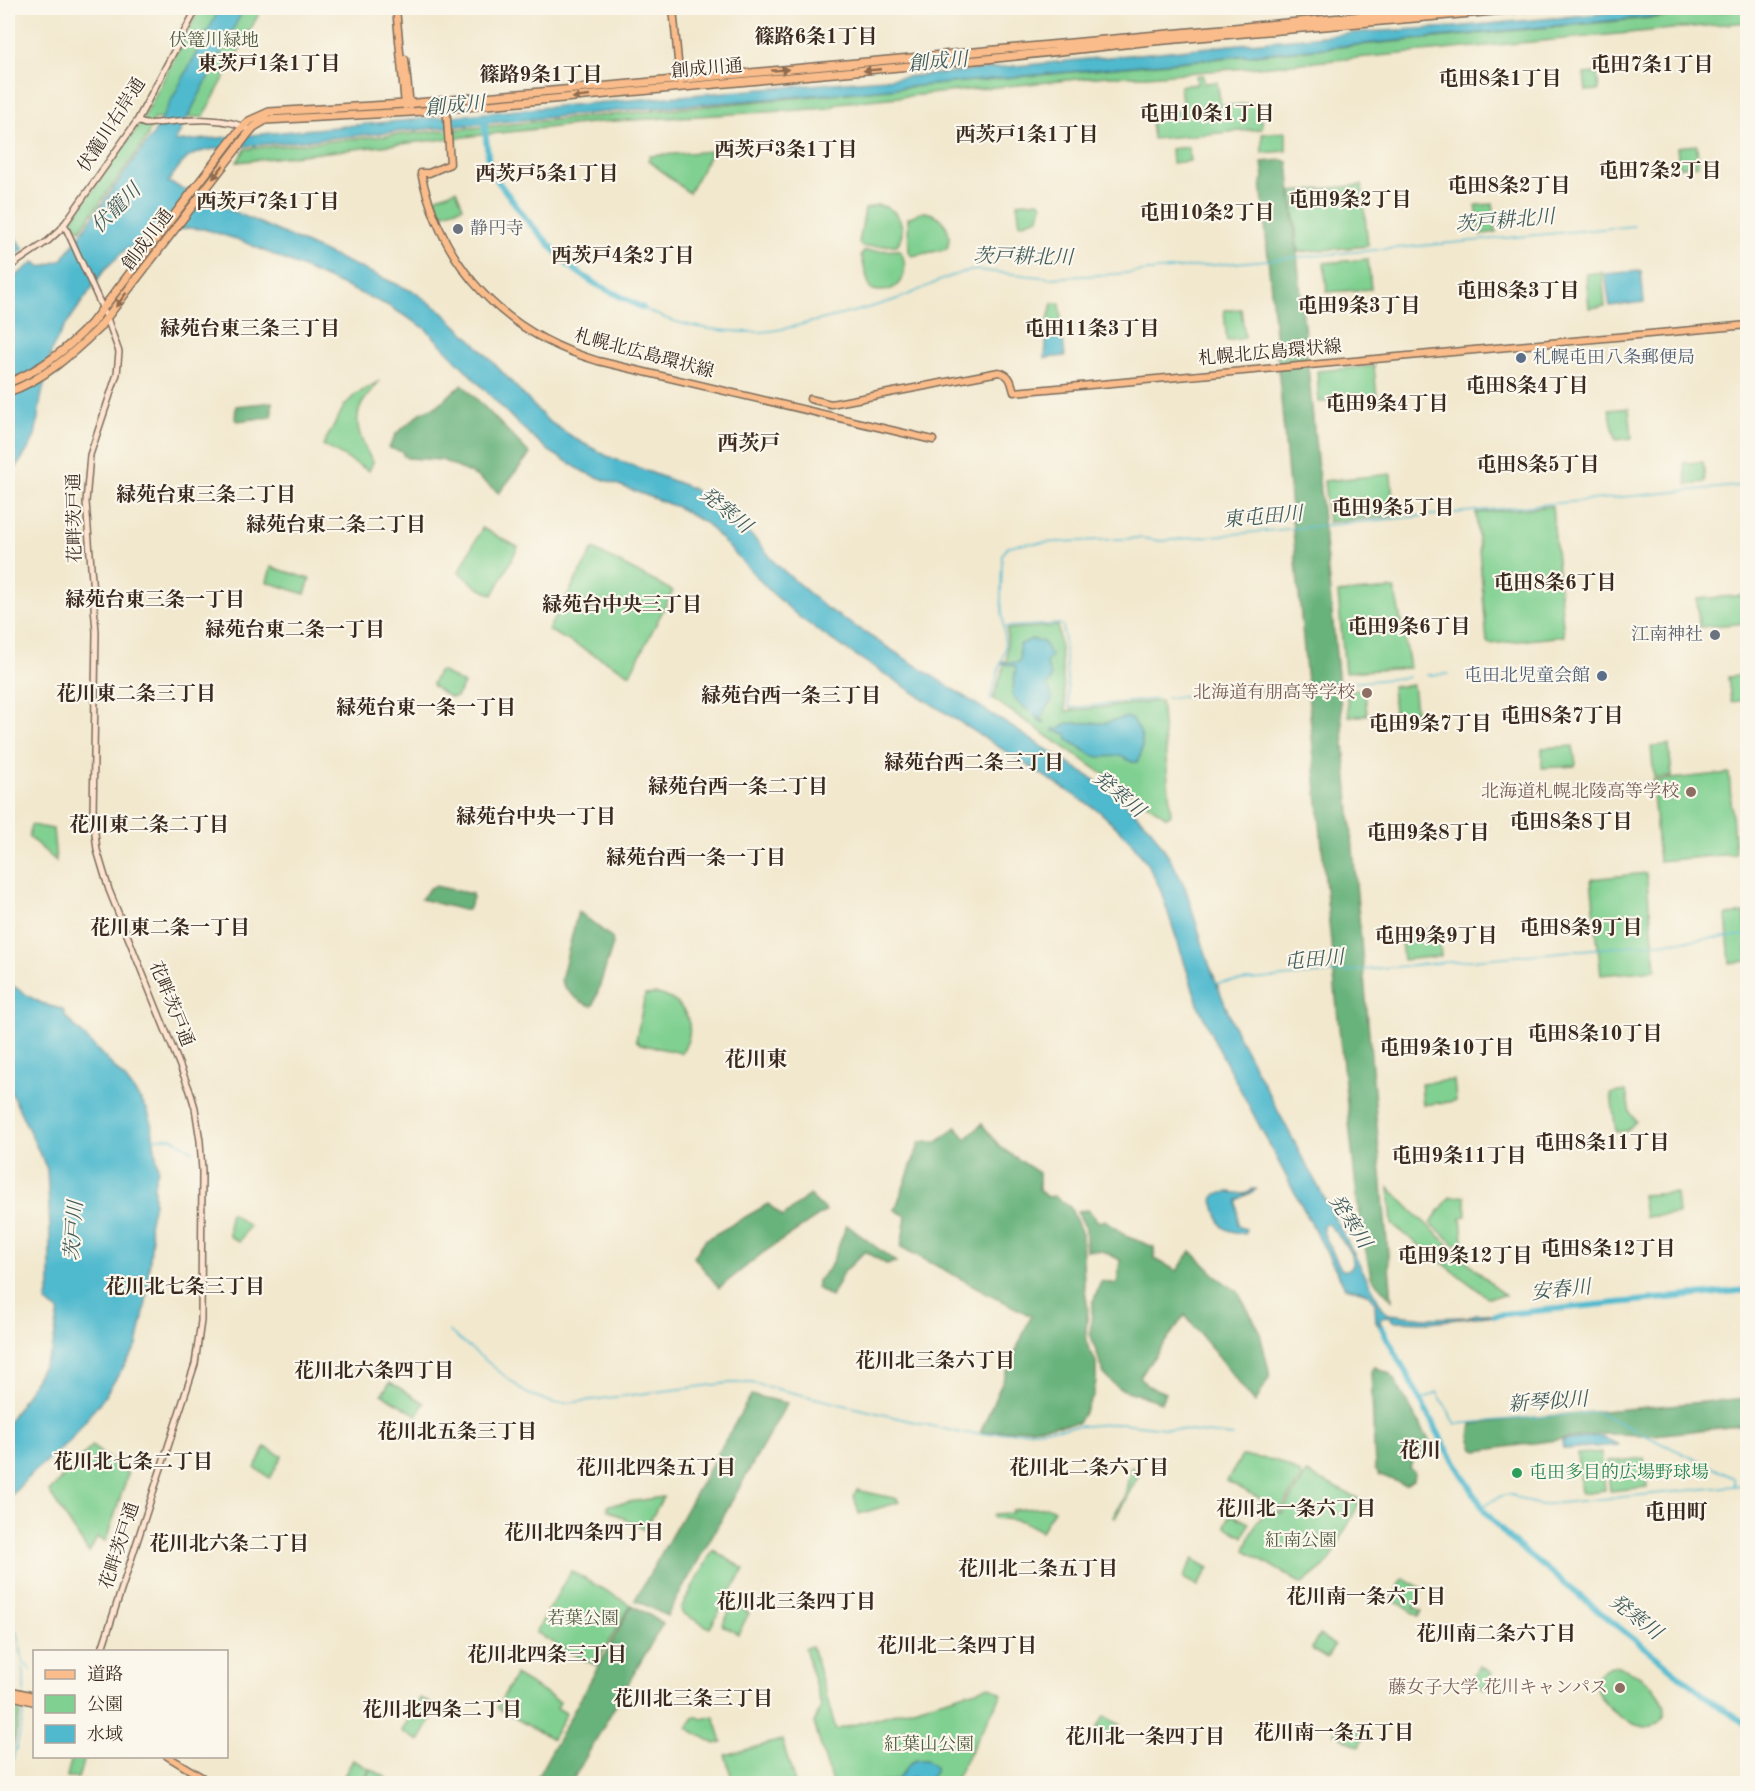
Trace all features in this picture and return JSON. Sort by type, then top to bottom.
[{"type":"highway","name":"創成川通","points":[[680,83],[987,50],[1448,8]]},
{"type":"highway","name":"創成川通","points":[[8,392],[37,378],[107,318],[261,114],[407,104],[446,104],[987,59],[1143,42],[1528,8]]},
{"type":"highway","points":[[987,50],[987,59]]},
{"type":"highway","name":"創成川通","points":[[8,383],[72,349],[237,133],[266,120],[283,117],[408,112],[446,104]]},
{"type":"main road","name":"伏籠川右岸通","points":[[8,268],[48,241],[64,224],[137,121],[197,8]]},
{"type":"main road","points":[[398,8],[408,112]]},
{"type":"main road","points":[[673,8],[680,83]]},
{"type":"main road","name":"札幌北広島環状線","points":[[446,104],[450,164],[429,173],[422,173],[429,202],[440,230],[455,258],[474,283],[497,308],[531,333],[563,349],[598,361],[933,440]]},
{"type":"main road","points":[[137,121],[153,123],[210,120],[247,130]]},
{"type":"main road","name":"花畔茨戸通","points":[[64,224],[117,342],[119,364],[90,455],[86,502],[96,641],[92,787],[95,836],[109,890],[192,1100],[200,1141],[202,1171],[201,1322],[195,1364],[102,1650]]},
{"type":"main road","name":"札幌北広島環状線","points":[[810,399],[831,404],[999,372],[1011,378],[1014,392],[1748,325]]},
{"type":"main road","points":[[8,1690],[32,1699]]},
{"type":"main road","points":[[8,1695],[18,1695]]},
{"type":"main road","points":[[170,1758],[213,1784]]},
{"type":"green space","name":"伏篭川緑地","points":[[200,8],[262,8],[203,117],[154,119],[147,138],[80,230],[71,221],[143,119]]},
{"type":"green space","points":[[1747,9],[1747,22],[1259,67],[1147,76],[1107,76],[839,103],[830,108],[600,122],[237,162],[245,149]]},
{"type":"green space","points":[[1597,73],[1599,90],[1586,91],[1584,74]]},
{"type":"green space","points":[[1203,75],[1204,83],[1217,82],[1221,106],[1262,102],[1262,129],[1153,139],[1150,113],[1183,110],[1180,86],[1197,84],[1196,76]]},
{"type":"green space","points":[[1286,132],[1286,151],[1262,153],[1262,134]]},
{"type":"green space","points":[[1697,145],[1698,165],[1679,167],[1677,147]]},
{"type":"green space","points":[[1188,147],[1190,161],[1172,163],[1171,149]]},
{"type":"green space","points":[[712,151],[689,193],[648,160],[650,156]]},
{"type":"green space","points":[[1283,160],[1288,162],[1338,675],[1392,1300],[1371,1277],[1359,1217],[1337,1009],[1261,181],[1264,179],[1262,162]]},
{"type":"green space","points":[[1362,185],[1368,246],[1298,252],[1292,192]]},
{"type":"green space","points":[[456,190],[463,207],[441,214],[435,198]]},
{"type":"green space","points":[[1039,201],[1042,204],[1039,218],[1020,224],[1017,203]]},
{"type":"green space","points":[[1493,204],[1496,232],[1480,235],[1476,205]]},
{"type":"green space","points":[[876,205],[890,210],[899,219],[902,231],[897,245],[862,247],[859,243],[865,209]]},
{"type":"green space","points":[[925,212],[942,220],[948,230],[947,249],[912,256],[909,253],[908,218]]},
{"type":"green space","points":[[900,250],[905,267],[900,282],[888,290],[870,289],[861,255],[865,251]]},
{"type":"green space","points":[[1368,259],[1371,289],[1327,292],[1324,263]]},
{"type":"green space","points":[[1602,272],[1605,306],[1589,308],[1586,274]]},
{"type":"green space","points":[[1052,303],[1060,303],[1062,327],[1046,329]]},
{"type":"green space","points":[[1241,309],[1245,338],[1227,341],[1224,310]]},
{"type":"green space","points":[[1374,366],[1377,398],[1319,402],[1317,371]]},
{"type":"green space","points":[[378,382],[363,403],[358,420],[362,442],[373,462],[369,471],[323,445],[345,405],[356,394]]},
{"type":"green space","points":[[462,384],[530,454],[499,493],[476,476],[442,460],[407,458],[403,452],[389,448],[396,434],[422,412],[437,406]]},
{"type":"green space","points":[[272,402],[272,417],[237,421],[235,419],[236,406]]},
{"type":"green space","points":[[1629,408],[1632,438],[1616,440],[1609,410]]},
{"type":"green space","points":[[1703,462],[1705,482],[1687,485],[1684,463]]},
{"type":"green space","points":[[1391,474],[1394,516],[1328,522],[1324,481]]},
{"type":"green space","points":[[1552,506],[1564,636],[1490,644],[1487,642],[1476,513]]},
{"type":"green space","points":[[482,528],[518,547],[493,595],[477,587],[459,572]]},
{"type":"green space","points":[[593,549],[673,591],[630,674],[548,630]]},
{"type":"green space","points":[[271,567],[310,579],[305,594],[267,582]]},
{"type":"green space","points":[[1395,589],[1410,668],[1345,672],[1338,593]]},
{"type":"green space","points":[[1747,595],[1747,623],[1699,627],[1697,599]]},
{"type":"green space","points":[[1058,626],[1066,711],[1161,701],[1171,814],[1167,817],[993,699],[1007,657],[1007,629]]},
{"type":"green space","points":[[441,671],[464,684],[456,697],[449,697],[433,686],[438,672]]},
{"type":"green space","points":[[1745,675],[1747,700],[1731,702],[1728,677]]},
{"type":"green space","points":[[1413,685],[1416,711],[1394,713],[1392,687]]},
{"type":"green space","points":[[1365,690],[1367,715],[1349,717],[1346,691]]},
{"type":"green space","points":[[1669,745],[1672,777],[1654,778],[1651,746]]},
{"type":"green space","points":[[1573,746],[1575,766],[1542,768],[1542,748]]},
{"type":"green space","points":[[1729,773],[1735,854],[1659,861],[1652,781]]},
{"type":"green space","points":[[31,825],[53,829],[56,861],[29,837]]},
{"type":"green space","points":[[1646,873],[1656,968],[1655,970],[1601,975],[1591,879]]},
{"type":"green space","points":[[435,886],[472,894],[473,898],[468,910],[421,899],[430,888]]},
{"type":"green space","points":[[578,911],[612,938],[613,944],[592,1006],[574,996],[561,980]]},
{"type":"green space","points":[[1745,913],[1747,961],[1730,963],[1726,915]]},
{"type":"green space","points":[[1438,928],[1441,956],[1403,960],[1400,932]]},
{"type":"green space","points":[[656,994],[675,1002],[686,1016],[689,1034],[687,1044],[681,1053],[640,1044],[636,1040],[645,995]]},
{"type":"green space","points":[[1454,1080],[1456,1101],[1423,1105],[1421,1083]]},
{"type":"green space","points":[[1626,1091],[1630,1113],[1636,1121],[1627,1131],[1616,1132],[1611,1094]]},
{"type":"green space","points":[[982,1124],[1000,1147],[1039,1173],[1039,1190],[1047,1197],[1054,1196],[1070,1207],[1082,1234],[1084,1284],[1088,1308],[1086,1332],[1088,1347],[1096,1362],[1096,1381],[1093,1397],[1078,1423],[980,1433],[1031,1316],[901,1247],[906,1216],[895,1210],[920,1142],[938,1142],[956,1127],[966,1139]]},
{"type":"green space","points":[[1389,1187],[1505,1296],[1487,1297],[1392,1224]]},
{"type":"green space","points":[[1674,1193],[1678,1214],[1645,1217],[1642,1195]]},
{"type":"green space","points":[[809,1195],[826,1211],[764,1252],[719,1288],[694,1257],[705,1240],[768,1204],[783,1217]]},
{"type":"green space","points":[[1465,1196],[1466,1216],[1461,1217],[1464,1252],[1430,1223],[1450,1197]]},
{"type":"green space","points":[[1088,1210],[1099,1222],[1105,1220],[1126,1236],[1154,1247],[1155,1259],[1177,1271],[1191,1251],[1218,1278],[1237,1291],[1259,1329],[1270,1376],[1255,1403],[1185,1315],[1140,1376],[1146,1385],[1165,1393],[1161,1402],[1118,1388],[1104,1374],[1090,1333],[1093,1302],[1101,1281],[1117,1284],[1120,1260],[1103,1251],[1086,1250],[1086,1229],[1077,1211]]},
{"type":"green space","points":[[231,1213],[249,1226],[239,1242],[229,1236],[229,1214]]},
{"type":"green space","points":[[847,1225],[896,1262],[886,1264],[865,1251],[843,1273],[831,1297],[817,1288],[818,1280],[830,1267]]},
{"type":"green space","points":[[1375,1367],[1391,1374],[1434,1449],[1423,1459],[1418,1453],[1412,1456],[1409,1468],[1415,1473],[1414,1480],[1405,1485],[1380,1475],[1375,1468],[1371,1371]]},
{"type":"green space","points":[[390,1382],[424,1403],[417,1415],[382,1394]]},
{"type":"green space","points":[[751,1395],[787,1403],[667,1616],[635,1600]]},
{"type":"green space","points":[[1747,1398],[1747,1425],[1654,1435],[1600,1434],[1477,1451],[1474,1449],[1470,1436],[1472,1424]]},
{"type":"green space","points":[[92,1446],[128,1474],[106,1541],[97,1538],[89,1553],[49,1492]]},
{"type":"green space","points":[[265,1447],[282,1456],[270,1478],[255,1468]]},
{"type":"green space","points":[[1601,1452],[1605,1490],[1581,1493],[1577,1454]]},
{"type":"green space","points":[[1242,1456],[1275,1460],[1300,1473],[1301,1478],[1281,1510],[1227,1481]]},
{"type":"green space","points":[[1644,1458],[1647,1487],[1610,1491],[1607,1462]]},
{"type":"green space","points":[[1131,1467],[1141,1471],[1115,1518],[1113,1517],[1125,1495]]},
{"type":"green space","name":"紅南公園","points":[[1307,1473],[1361,1500],[1328,1563],[1302,1584],[1245,1550],[1256,1523],[1270,1509],[1282,1513]]},
{"type":"green space","points":[[857,1490],[897,1499],[899,1502],[859,1514],[854,1496]]},
{"type":"green space","points":[[663,1497],[645,1530],[607,1509],[609,1505]]},
{"type":"green space","points":[[1048,1507],[1054,1510],[1041,1531],[1022,1521],[994,1518],[993,1516],[994,1514],[1012,1513],[1012,1510]]},
{"type":"green space","points":[[1231,1514],[1249,1523],[1243,1537],[1225,1526]]},
{"type":"green space","points":[[713,1550],[744,1569],[710,1628],[682,1613],[681,1608]]},
{"type":"green space","points":[[1193,1559],[1209,1568],[1198,1586],[1183,1578]]},
{"type":"green space","name":"若葉公園","points":[[571,1571],[631,1605],[595,1665],[536,1632]]},
{"type":"green space","points":[[1403,1578],[1423,1589],[1414,1607],[1422,1611],[1419,1616],[1391,1599]]},
{"type":"green space","points":[[734,1604],[749,1613],[738,1634],[722,1625]]},
{"type":"green space","points":[[632,1605],[663,1623],[571,1783],[534,1783]]},
{"type":"green space","points":[[1319,1635],[1335,1645],[1327,1658],[1312,1648]]},
{"type":"green space","name":"紅葉山公園","points":[[812,1646],[836,1730],[990,1686],[1002,1694],[953,1783],[832,1783],[814,1723],[821,1706],[805,1648]]},
{"type":"green space","points":[[1480,1666],[1492,1673],[1484,1689],[1471,1682]]},
{"type":"green space","points":[[1611,1666],[1632,1672],[1655,1690],[1665,1710],[1662,1719],[1651,1726],[1642,1726],[1630,1723],[1607,1706],[1599,1695],[1596,1684],[1599,1674]]},
{"type":"green space","points":[[515,1675],[560,1702],[557,1708],[566,1713],[552,1739],[497,1708]]},
{"type":"green space","points":[[420,1698],[438,1708],[419,1741],[402,1731]]},
{"type":"green space","points":[[9,1700],[20,1704],[20,1711],[8,1761]]},
{"type":"green space","points":[[695,1716],[702,1719],[714,1716],[722,1742],[715,1744],[687,1728]]},
{"type":"green space","points":[[1104,1716],[1120,1725],[1113,1738],[1097,1729]]},
{"type":"green space","points":[[1340,1721],[1365,1734],[1359,1747],[1334,1733]]},
{"type":"green space","points":[[782,1740],[795,1783],[741,1783],[732,1779],[725,1755]]},
{"type":"green space","points":[[72,1758],[85,1758],[78,1778],[67,1778]]},
{"type":"green space","points":[[353,1760],[370,1769],[361,1783],[344,1776]]},
{"type":"green space","points":[[371,1769],[392,1781],[391,1783],[363,1783]]},
{"type":"water","name":"伏籠川","points":[[220,8],[244,8],[175,142],[894,78],[1364,32],[1454,27],[1664,8],[1747,8],[855,92],[629,110],[215,149],[198,152],[187,158],[168,182],[414,292],[440,310],[474,342],[548,421],[607,456],[689,487],[716,502],[757,541],[777,565],[826,608],[1093,779],[1126,804],[1151,829],[1185,887],[1209,964],[1236,1032],[1382,1307],[1388,1314],[1426,1318],[1504,1314],[1430,1322],[1393,1321],[1389,1316],[1382,1317],[1380,1321],[1387,1338],[1376,1322],[1375,1304],[1371,1296],[1365,1292],[1345,1287],[1214,1040],[1199,1007],[1160,888],[1147,863],[1128,838],[1099,811],[799,617],[771,592],[707,524],[677,507],[584,472],[549,451],[517,423],[425,328],[387,305],[242,241],[204,229],[187,228],[152,235],[125,250],[105,269],[63,329],[52,349],[35,436],[8,480],[8,282],[34,262],[42,267],[62,260],[153,135]],"holes":[[[1328,1224],[1351,1255],[1353,1265],[1348,1270],[1342,1270],[1340,1267],[1323,1232],[1323,1225]]]},
{"type":"water","points":[[8,230],[23,250],[8,262]]},
{"type":"water","points":[[1641,271],[1644,302],[1610,306],[1605,274]]},
{"type":"water","points":[[1062,330],[1065,356],[1045,358],[1047,333]]},
{"type":"water","points":[[1032,639],[1043,642],[1051,656],[1046,662],[1051,677],[1047,685],[1052,700],[1041,719],[1044,723],[1012,695],[1016,667],[1001,663],[1002,661],[1019,662],[1019,645]]},
{"type":"water","points":[[1127,717],[1137,725],[1140,731],[1142,744],[1137,762],[1121,756],[1092,755],[1068,740],[1067,734],[1053,731],[1054,728],[1058,730],[1068,723],[1105,723]]},
{"type":"water","name":"茨戸川","points":[[8,982],[41,1003],[63,1009],[65,1016],[126,1080],[147,1109],[158,1169],[149,1226],[152,1237],[146,1302],[137,1346],[104,1397],[70,1440],[31,1474],[8,1499],[8,1422],[52,1351],[59,1311],[46,1302],[50,1286],[47,1169],[8,1089]]},
{"type":"water","points":[[1257,1189],[1237,1200],[1238,1224],[1246,1229],[1245,1234],[1223,1227],[1213,1202],[1216,1194],[1229,1192],[1244,1194]]},
{"type":"water","points":[[1598,1436],[1619,1445],[1563,1448],[1562,1441]]},
{"type":"water","points":[[916,1760],[926,1760],[935,1767],[929,1783],[917,1783],[916,1778],[912,1777],[900,1780],[899,1783],[877,1783],[897,1779]]},
{"type":"waterway","name":"茨戸耕北川","points":[[484,121],[489,165],[494,176],[527,220],[569,266],[594,283],[643,308]]},
{"type":"waterway","name":"茨戸耕北川","points":[[643,308],[670,320],[699,327],[765,332],[879,305],[947,278],[976,270],[1050,278],[1116,274],[1634,226]]},
{"type":"waterway","name":"東屯田川","points":[[990,700],[1005,649],[1001,598],[1002,555],[1008,547],[1017,544],[1141,538],[1161,541],[1748,485]]},
{"type":"waterway","points":[[1003,627],[1060,624],[1063,626],[1071,708],[1157,699]]},
{"type":"waterway","points":[[1427,675],[1448,674]]},
{"type":"waterway","points":[[1351,683],[1409,677]]},
{"type":"waterway","points":[[1167,698],[1337,683]]},
{"type":"waterway","name":"屯田川","points":[[1217,983],[1748,935]]},
{"type":"waterway","points":[[153,1138],[172,1138],[193,1151]]},
{"type":"waterway","name":"安春川","points":[[1494,1315],[1748,1290]]},
{"type":"waterway","name":"発寒川","points":[[1382,1328],[1445,1446],[1486,1513],[1497,1525],[1512,1541],[1710,1700],[1748,1725]]},
{"type":"waterway","points":[[449,1331],[526,1393],[553,1403],[728,1383],[752,1383],[961,1433],[986,1434],[1121,1423],[1233,1436]]},
{"type":"waterway","name":"新琴似川","points":[[1421,1401],[1437,1392],[1456,1424],[1597,1412],[1734,1478],[1735,1486],[1748,1484]]},
{"type":"waterway","points":[[1482,1507],[1507,1494],[1540,1505],[1734,1486]]},
{"type":"waterway","points":[[8,1610],[21,1650],[24,1692]]},
{"type":"waterway","points":[[26,1664],[31,1670]]},
{"type":"waterway","points":[[8,1775],[16,1748],[24,1703]]},
{"type":"place","name":"静円寺","points":[[458,229]]},
{"type":"place","name":"札幌屯田八条郵便局","points":[[1521,358]]},
{"type":"place","name":"江南神社","points":[[1715,635]]},
{"type":"place","name":"屯田北児童会館","points":[[1602,676]]},
{"type":"place","name":"北海道有朋高等学校","points":[[1367,693]]},
{"type":"place","name":"北海道札幌北陵高等学校","points":[[1691,792]]},
{"type":"place","name":"屯田多目的広場野球場","points":[[1517,1473]]},
{"type":"place","name":"藤女子大学 花川キャンパス","points":[[1620,1688]]},
{"type":"district","name":"篠路6条1丁目","points":[[816,38]]},
{"type":"district","name":"東茨戸1条1丁目","points":[[269,65]]},
{"type":"district","name":"屯田7条1丁目","points":[[1652,66]]},
{"type":"district","name":"篠路9条1丁目","points":[[541,76]]},
{"type":"district","name":"屯田8条1丁目","points":[[1500,80]]},
{"type":"district","name":"屯田10条1丁目","points":[[1207,115]]},
{"type":"district","name":"西茨戸1条1丁目","points":[[1027,136]]},
{"type":"district","name":"西茨戸3条1丁目","points":[[786,151]]},
{"type":"district","name":"屯田7条2丁目","points":[[1660,172]]},
{"type":"district","name":"西茨戸5条1丁目","points":[[547,175]]},
{"type":"district","name":"屯田8条2丁目","points":[[1509,187]]},
{"type":"district","name":"屯田9条2丁目","points":[[1350,201]]},
{"type":"district","name":"西茨戸7条1丁目","points":[[268,203]]},
{"type":"district","name":"屯田10条2丁目","points":[[1207,214]]},
{"type":"district","name":"西茨戸4条2丁目","points":[[623,257]]},
{"type":"district","name":"屯田8条3丁目","points":[[1518,292]]},
{"type":"district","name":"屯田9条3丁目","points":[[1359,307]]},
{"type":"district","name":"緑苑台東三条三丁目","points":[[250,330]]},
{"type":"district","name":"屯田11条3丁目","points":[[1092,330]]},
{"type":"district","name":"屯田8条4丁目","points":[[1527,387]]},
{"type":"district","name":"屯田9条4丁目","points":[[1387,405]]},
{"type":"district","name":"西茨戸","points":[[749,444]]},
{"type":"district","name":"屯田8条5丁目","points":[[1538,466]]},
{"type":"district","name":"緑苑台東三条二丁目","points":[[206,496]]},
{"type":"district","name":"屯田9条5丁目","points":[[1393,509]]},
{"type":"district","name":"緑苑台東二条二丁目","points":[[336,526]]},
{"type":"district","name":"屯田8条6丁目","points":[[1555,584]]},
{"type":"district","name":"緑苑台東三条一丁目","points":[[155,601]]},
{"type":"district","name":"緑苑台中央三丁目","points":[[622,606]]},
{"type":"district","name":"屯田9条6丁目","points":[[1409,628]]},
{"type":"district","name":"緑苑台東二条一丁目","points":[[295,631]]},
{"type":"district","name":"花川東二条三丁目","points":[[136,695]]},
{"type":"district","name":"緑苑台西一条三丁目","points":[[791,697]]},
{"type":"district","name":"緑苑台東一条一丁目","points":[[426,709]]},
{"type":"district","name":"屯田8条7丁目","points":[[1562,717]]},
{"type":"district","name":"屯田9条7丁目","points":[[1430,725]]},
{"type":"district","name":"緑苑台西二条三丁目","points":[[974,764]]},
{"type":"district","name":"緑苑台西一条二丁目","points":[[738,788]]},
{"type":"district","name":"緑苑台中央一丁目","points":[[536,818]]},
{"type":"district","name":"屯田8条8丁目","points":[[1571,823]]},
{"type":"district","name":"花川東二条二丁目","points":[[149,826]]},
{"type":"district","name":"屯田9条8丁目","points":[[1428,834]]},
{"type":"district","name":"緑苑台西一条一丁目","points":[[696,859]]},
{"type":"district","name":"花川東二条一丁目","points":[[170,929]]},
{"type":"district","name":"屯田8条9丁目","points":[[1581,929]]},
{"type":"district","name":"屯田9条9丁目","points":[[1436,937]]},
{"type":"district","name":"屯田8条10丁目","points":[[1595,1035]]},
{"type":"district","name":"屯田9条10丁目","points":[[1447,1049]]},
{"type":"district","name":"花川東","points":[[756,1060]]},
{"type":"district","name":"屯田8条11丁目","points":[[1602,1144]]},
{"type":"district","name":"屯田9条11丁目","points":[[1459,1157]]},
{"type":"district","name":"屯田8条12丁目","points":[[1608,1250]]},
{"type":"district","name":"屯田9条12丁目","points":[[1465,1257]]},
{"type":"district","name":"花川北七条三丁目","points":[[185,1288]]},
{"type":"district","name":"花川北三条六丁目","points":[[935,1362]]},
{"type":"district","name":"花川北六条四丁目","points":[[374,1372]]},
{"type":"district","name":"花川北五条三丁目","points":[[457,1433]]},
{"type":"district","name":"花川","points":[[1420,1451]]},
{"type":"district","name":"花川北七条二丁目","points":[[133,1463]]},
{"type":"district","name":"花川北四条五丁目","points":[[656,1469]]},
{"type":"district","name":"花川北二条六丁目","points":[[1089,1469]]},
{"type":"district","name":"花川北一条六丁目","points":[[1296,1510]]},
{"type":"district","name":"屯田町","points":[[1676,1513]]},
{"type":"district","name":"花川北四条四丁目","points":[[584,1534]]},
{"type":"district","name":"花川北六条二丁目","points":[[229,1545]]},
{"type":"district","name":"花川北二条五丁目","points":[[1038,1570]]},
{"type":"district","name":"花川南一条六丁目","points":[[1366,1598]]},
{"type":"district","name":"花川北三条四丁目","points":[[796,1603]]},
{"type":"district","name":"花川南二条六丁目","points":[[1496,1635]]},
{"type":"district","name":"花川北二条四丁目","points":[[957,1647]]},
{"type":"district","name":"花川北四条三丁目","points":[[547,1656]]},
{"type":"district","name":"花川北三条三丁目","points":[[693,1700]]},
{"type":"district","name":"花川北四条二丁目","points":[[442,1711]]},
{"type":"district","name":"花川南一条五丁目","points":[[1334,1734]]},
{"type":"district","name":"花川北一条四丁目","points":[[1145,1738]]},
{"type":"water label","name":"創成川","points":[[938,63]]},
{"type":"water label","name":"創成川","points":[[455,107]]}]
